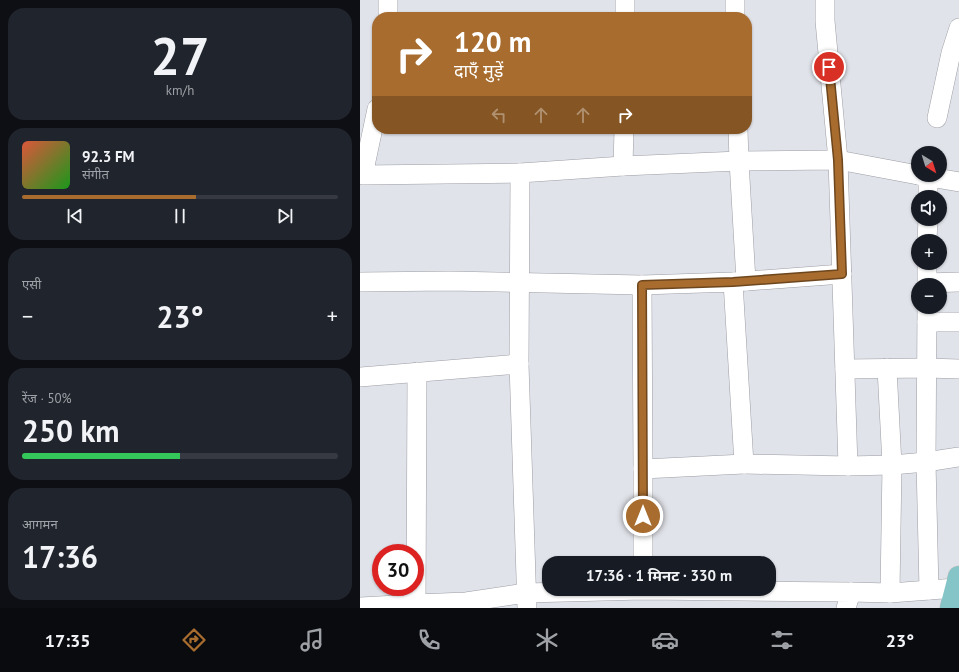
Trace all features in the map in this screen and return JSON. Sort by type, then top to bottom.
[{"type":"street","points":[[388,0],[388,12]]},
{"type":"street","points":[[625,0],[625,12]]},
{"type":"street","points":[[735,0],[735,12]]},
{"type":"street","points":[[825,0],[825,21],[838,160],[848,466]]},
{"type":"street","points":[[937,118],[951,53],[959,28]]},
{"type":"street","points":[[370,118],[362,174],[520,172],[738,161],[838,160],[911,174]]},
{"type":"street","points":[[623,166],[624,134]]},
{"type":"street","points":[[738,134],[739,281],[744,464]]},
{"type":"street","points":[[520,172],[519,364],[527,600]]},
{"type":"street","points":[[947,180],[959,182]]},
{"type":"street","points":[[360,282],[450,281],[642,285],[739,281],[842,274]]},
{"type":"street","points":[[947,283],[959,282]]},
{"type":"street","points":[[642,285],[644,469],[643,556]]},
{"type":"street","points":[[930,590],[926,462],[927,314],[959,322]]},
{"type":"street","points":[[360,377],[519,364]]},
{"type":"street","points":[[887,368],[892,465],[890,593]]},
{"type":"street","points":[[844,369],[959,369]]},
{"type":"street","points":[[416,606],[417,372]]},
{"type":"street","points":[[644,469],[744,464],[848,466],[892,465],[959,457]]},
{"type":"street","points":[[766,596],[849,600],[890,593],[930,590],[956,591]]},
{"type":"street","points":[[360,607],[416,606],[573,596]]},
{"type":"route","points":[[643,516],[644,469],[642,285],[733,282],[842,274],[838,160],[829,67]]}]
